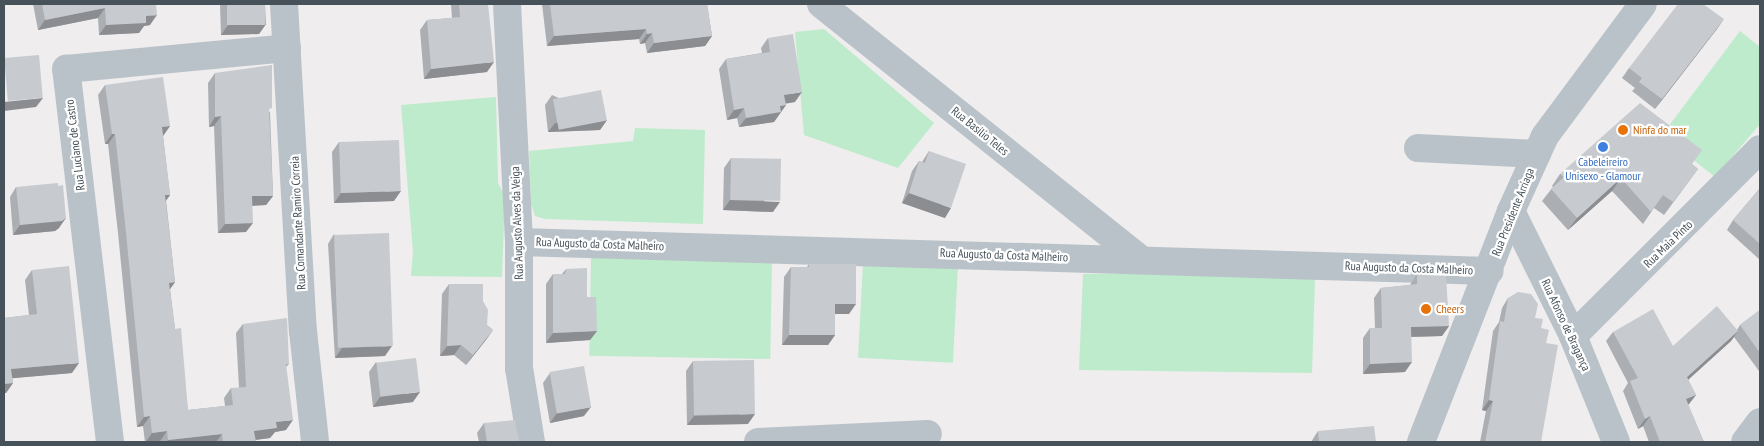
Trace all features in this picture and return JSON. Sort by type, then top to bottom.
[{"type":"street","name":"Rua Comandante Ramiro Correia","points":[[284,4],[303,331],[315,442]]},
{"type":"street","name":"Rua Augusto Alves da Veiga","points":[[507,4],[519,242],[519,368],[532,442]]},
{"type":"street","name":"Rua Basílio Teles","points":[[821,4],[1139,258]]},
{"type":"street","name":"Rua Presidente Arriaga","points":[[1421,442],[1490,271],[1511,211],[1545,136],[1643,4]]},
{"type":"street","name":"Rua Luciano de Castro","points":[[110,442],[66,69],[287,48]]},
{"type":"street","points":[[1418,148],[1537,154]]},
{"type":"street","name":"Rua Maia Pinto","points":[[1573,336],[1760,149]]},
{"type":"street","name":"Rua Afonso de Bragança","points":[[1511,211],[1573,336],[1616,442]]},
{"type":"street","name":"Rua Augusto da Costa Malheiro","points":[[519,242],[1139,258],[1490,271]]},
{"type":"street","points":[[1745,442],[1760,422]]},
{"type":"street","points":[[758,442],[928,434]]},
{"type":"green space","points":[[824,29],[934,123],[898,168],[804,135],[795,32]]},
{"type":"green space","points":[[1740,31],[1760,47],[1760,124],[1715,177],[1662,135]]},
{"type":"green space","points":[[496,97],[498,183],[505,196],[502,277],[411,276],[413,252],[401,105]]},
{"type":"green space","points":[[635,128],[705,130],[703,224],[545,219],[535,216],[531,204],[529,151],[633,141]]},
{"type":"green space","points":[[591,255],[772,258],[770,359],[589,356]]},
{"type":"green space","points":[[863,263],[958,268],[953,363],[858,358]]},
{"type":"green space","points":[[1155,273],[1315,277],[1312,373],[1079,370],[1083,274]]},
{"type":"building","points":[[42,4],[156,4],[157,15],[146,16],[146,23],[106,25],[105,8],[45,20]]},
{"type":"building","points":[[227,4],[265,4],[265,25],[227,25]]},
{"type":"building","points":[[459,4],[488,4],[494,62],[431,69],[427,20],[460,17]]},
{"type":"building","points":[[550,4],[707,4],[712,36],[654,43],[652,33],[647,34],[646,29],[554,36]]},
{"type":"building","points":[[1678,4],[1703,4],[1724,19],[1662,99],[1639,82],[1642,78],[1629,68]]},
{"type":"building","points":[[793,34],[802,92],[784,95],[786,105],[780,106],[781,112],[746,118],[744,108],[734,110],[726,59],[770,52],[768,38]]},
{"type":"building","points":[[39,55],[43,98],[8,101],[4,58]]},
{"type":"building","points":[[272,65],[272,108],[269,109],[273,196],[252,196],[253,223],[225,224],[221,116],[215,117],[215,73]]},
{"type":"building","points":[[163,77],[170,126],[162,127],[170,195],[165,195],[175,282],[169,283],[175,329],[181,328],[188,410],[233,405],[231,388],[246,387],[243,324],[287,318],[289,364],[286,364],[293,420],[276,422],[277,428],[254,431],[256,442],[223,442],[222,434],[168,440],[167,431],[152,433],[150,416],[144,417],[115,134],[112,134],[105,85]]},
{"type":"building","points":[[601,90],[607,120],[559,130],[553,99]]},
{"type":"building","points":[[1640,103],[1702,150],[1692,164],[1698,169],[1673,202],[1663,195],[1651,212],[1621,178],[1577,218],[1551,189],[1564,177],[1560,174]]},
{"type":"building","points":[[399,140],[401,191],[341,193],[339,142]]},
{"type":"building","points":[[929,151],[966,164],[951,208],[909,193],[919,161],[925,163]]},
{"type":"building","points":[[731,158],[781,159],[780,201],[730,200]]},
{"type":"building","points":[[58,183],[58,186],[63,185],[66,218],[62,221],[20,225],[16,187]]},
{"type":"building","points":[[1760,188],[1760,244],[1733,220]]},
{"type":"building","points":[[389,233],[393,346],[338,348],[334,235]]},
{"type":"building","points":[[809,264],[856,264],[856,304],[835,304],[835,335],[789,335],[791,267],[809,267]]},
{"type":"building","points":[[69,266],[79,363],[11,369],[13,383],[4,384],[4,318],[37,314],[32,270]]},
{"type":"building","points":[[587,268],[587,297],[596,297],[597,331],[553,333],[553,274],[565,274],[566,269]]},
{"type":"building","points":[[1417,274],[1446,275],[1449,326],[1411,327],[1412,362],[1370,364],[1370,328],[1382,328],[1381,288],[1417,284]]},
{"type":"building","points":[[449,284],[483,284],[483,301],[488,310],[487,325],[493,330],[473,355],[461,345],[447,346]]},
{"type":"building","points":[[1518,292],[1531,294],[1538,304],[1535,318],[1543,319],[1541,328],[1549,330],[1546,343],[1558,345],[1541,442],[1485,442],[1493,401],[1489,400],[1500,321],[1504,322],[1508,298]]},
{"type":"building","points":[[1717,306],[1738,331],[1687,377],[1696,395],[1686,399],[1704,442],[1660,442],[1650,416],[1645,419],[1630,381],[1638,378],[1613,332],[1653,309],[1673,346]]},
{"type":"building","points":[[1760,310],[1760,353],[1740,325]]},
{"type":"building","points":[[416,358],[420,392],[380,397],[376,363]]},
{"type":"building","points":[[754,360],[755,414],[694,415],[693,361]]},
{"type":"building","points":[[584,366],[591,407],[557,413],[550,372]]},
{"type":"building","points":[[515,420],[519,442],[487,442],[484,423]]},
{"type":"building","points":[[1374,426],[1376,442],[1319,442],[1318,431]]},
{"type":"place","name":"Ninfa do mar","points":[[1623,130]]},
{"type":"place","name":"Cabeleireiro Unisexo - Glamour","points":[[1603,147]]},
{"type":"place","name":"Cheers","points":[[1426,309]]}]
